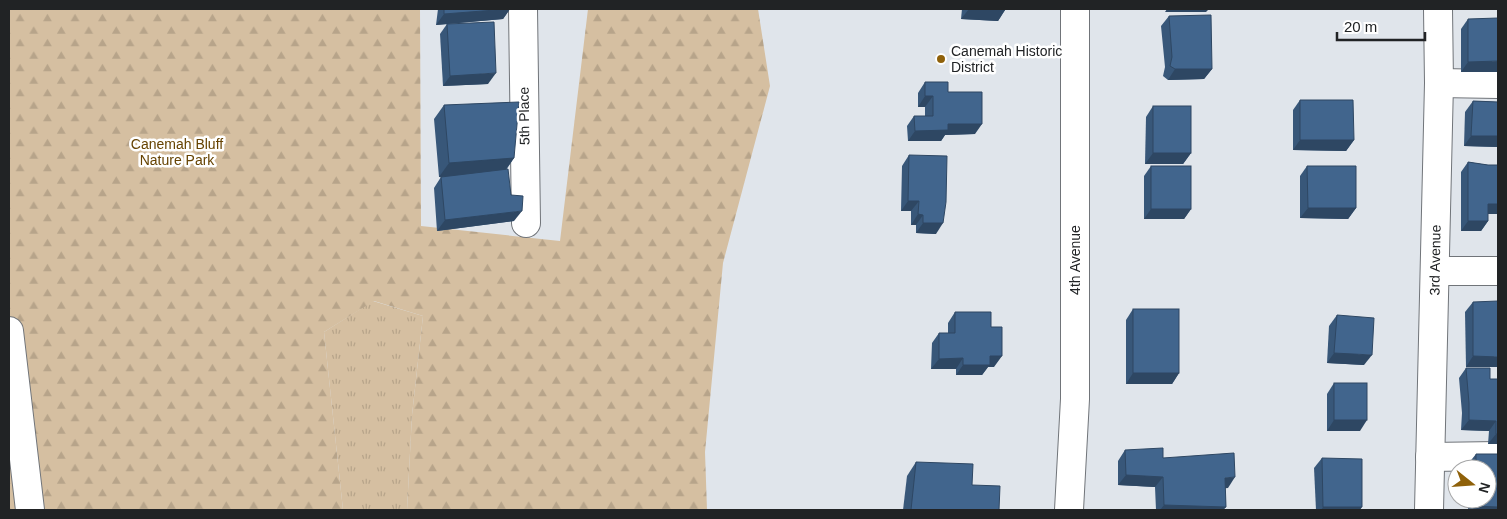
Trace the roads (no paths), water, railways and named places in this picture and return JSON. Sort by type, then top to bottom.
[{"type":"street","name":"5th Place","points":[[523,9],[526,223]]},
{"type":"street","name":"4th Avenue","points":[[1069,510],[1074,399],[1075,9]]},
{"type":"street","name":"3rd Avenue","points":[[1429,510],[1439,83],[1438,9]]},
{"type":"street","points":[[1439,83],[1498,84]]},
{"type":"street","points":[[1435,271],[1498,271]]},
{"type":"street","points":[[9,331],[30,510]]},
{"type":"street","points":[[1430,457],[1498,456]]},
{"type":"place","name":"Canemah Historic District","points":[[941,59]]},
{"type":"park label","name":"Canemah Bluff Nature Park","points":[[177,152]]}]
